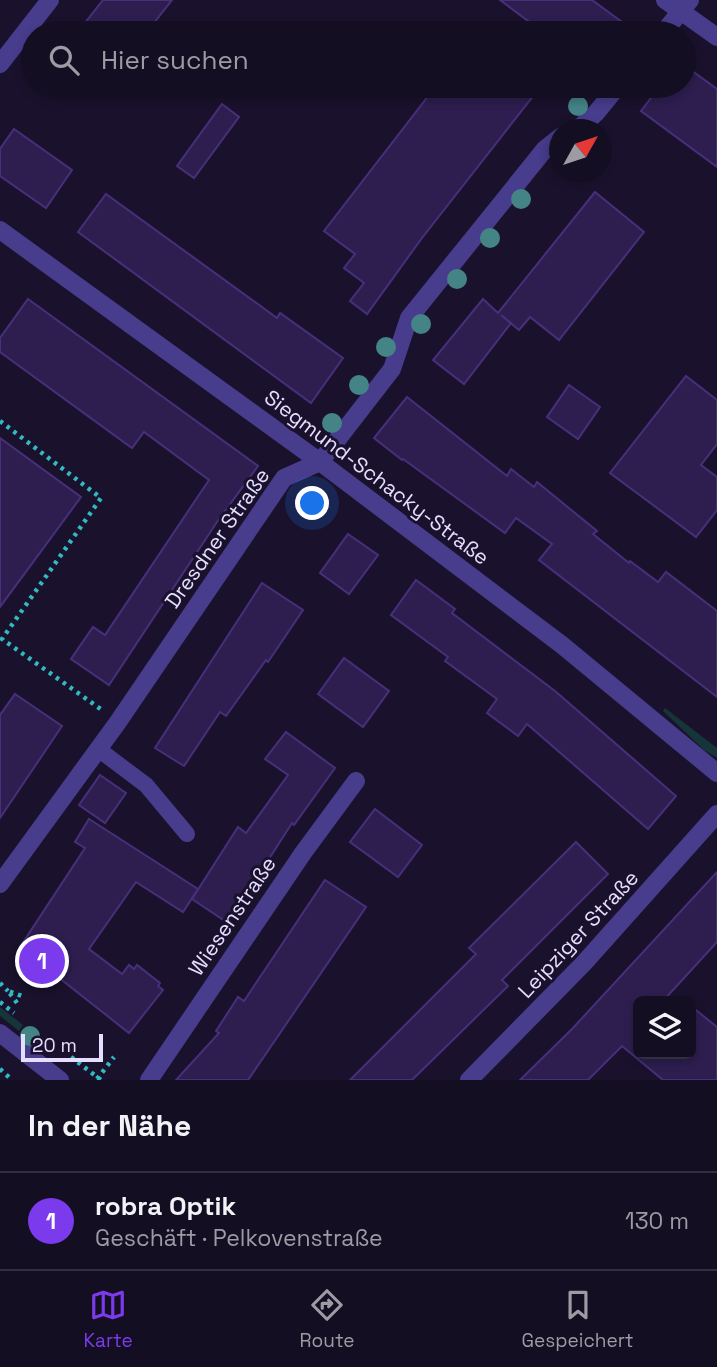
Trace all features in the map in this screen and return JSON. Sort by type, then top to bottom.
[{"type":"street","points":[[34,21],[50,0]]},
{"type":"street","points":[[665,0],[686,6],[717,37]]},
{"type":"street","points":[[673,21],[686,6]]},
{"type":"street","points":[[0,64],[21,37]]},
{"type":"street","points":[[589,119],[608,98]]},
{"type":"street","name":"Dresdner Straße","points":[[0,884],[118,722],[284,478],[320,462],[392,369],[409,318],[549,146]]},
{"type":"street","name":"Siegmund-Schacky-Straße","points":[[0,230],[320,462],[562,645],[717,773]]},
{"type":"street","name":"Wiesenstraße","points":[[149,1080],[303,853],[356,780]]},
{"type":"street","name":"Leipziger Straße","points":[[469,1080],[584,963],[717,814]]},
{"type":"street","points":[[0,1033],[60,1080]]},
{"type":"lane","points":[[98,749],[146,785],[187,834]]},
{"type":"path","points":[[0,421],[101,498],[1,638],[118,722]]},
{"type":"path","points":[[0,983],[17,1003]]},
{"type":"path","points":[[8,991],[22,996]]},
{"type":"path","points":[[97,1080],[114,1057]]},
{"type":"path","points":[[0,1069],[12,1080]]},
{"type":"green space","points":[[665,708],[717,748],[717,758],[704,750],[663,711]]},
{"type":"green space","points":[[0,1007],[23,1025],[19,1031],[0,1016]]},
{"type":"building","points":[[103,0],[172,0],[155,21],[86,21]]},
{"type":"building","points":[[500,0],[592,0],[621,21],[528,21]]},
{"type":"building","points":[[696,74],[717,89],[717,167],[641,111],[651,98],[696,98]]},
{"type":"building","points":[[427,98],[532,98],[422,238],[367,314],[350,301],[364,283],[344,268],[355,254],[324,231]]},
{"type":"building","points":[[222,104],[239,117],[194,178],[177,166]]},
{"type":"building","points":[[14,129],[72,170],[46,208],[0,176],[0,149]]},
{"type":"building","points":[[595,192],[644,232],[559,340],[530,317],[519,330],[511,323],[464,384],[433,360],[483,299],[498,313]]},
{"type":"building","points":[[106,194],[277,318],[280,313],[343,358],[311,403],[78,232]]},
{"type":"building","points":[[28,299],[258,466],[217,522],[109,685],[71,659],[93,627],[105,635],[209,480],[144,432],[132,448],[0,352],[0,338]]},
{"type":"building","points":[[686,376],[717,400],[717,444],[701,465],[717,477],[717,510],[696,537],[610,473]]},
{"type":"building","points":[[569,385],[600,407],[578,439],[547,417]]},
{"type":"building","points":[[407,397],[507,476],[511,469],[534,487],[537,482],[597,531],[593,534],[629,563],[630,561],[658,582],[666,572],[717,611],[717,697],[539,560],[552,544],[516,518],[505,533],[374,438]]},
{"type":"building","points":[[0,438],[81,497],[0,607]]},
{"type":"building","points":[[348,534],[378,555],[349,594],[320,573]]},
{"type":"building","points":[[416,580],[455,609],[452,613],[555,691],[676,796],[648,829],[527,724],[518,736],[487,713],[497,699],[445,661],[448,657],[391,615]]},
{"type":"building","points":[[262,583],[303,610],[268,662],[266,660],[226,716],[220,712],[184,766],[155,748]]},
{"type":"building","points":[[344,658],[389,691],[363,727],[318,694]]},
{"type":"building","points":[[15,694],[62,726],[0,818],[0,715]]},
{"type":"building","points":[[286,732],[335,768],[294,825],[292,823],[228,923],[192,899],[238,827],[246,833],[288,775],[265,759]]},
{"type":"building","points":[[100,775],[126,793],[105,823],[79,805]]},
{"type":"building","points":[[375,809],[422,845],[398,877],[350,842]]},
{"type":"building","points":[[89,819],[198,889],[183,912],[136,882],[89,949],[122,974],[129,965],[134,969],[137,965],[160,983],[158,986],[163,990],[129,1033],[20,947],[85,848],[75,842]]},
{"type":"building","points":[[576,842],[608,874],[502,980],[508,986],[412,1080],[350,1080],[476,954],[469,948]]},
{"type":"building","points":[[717,872],[717,942],[668,996],[633,996],[633,1055],[622,1046],[588,1080],[520,1080],[572,1029]]},
{"type":"building","points":[[325,880],[366,907],[248,1080],[176,1080],[219,1033],[216,1031],[238,997],[244,1001]]},
{"type":"building","points":[[696,1010],[717,1027],[717,1080],[663,1080],[638,1059],[696,1059]]},
{"type":"place","name":"robra Optik","points":[[42,961]]}]
